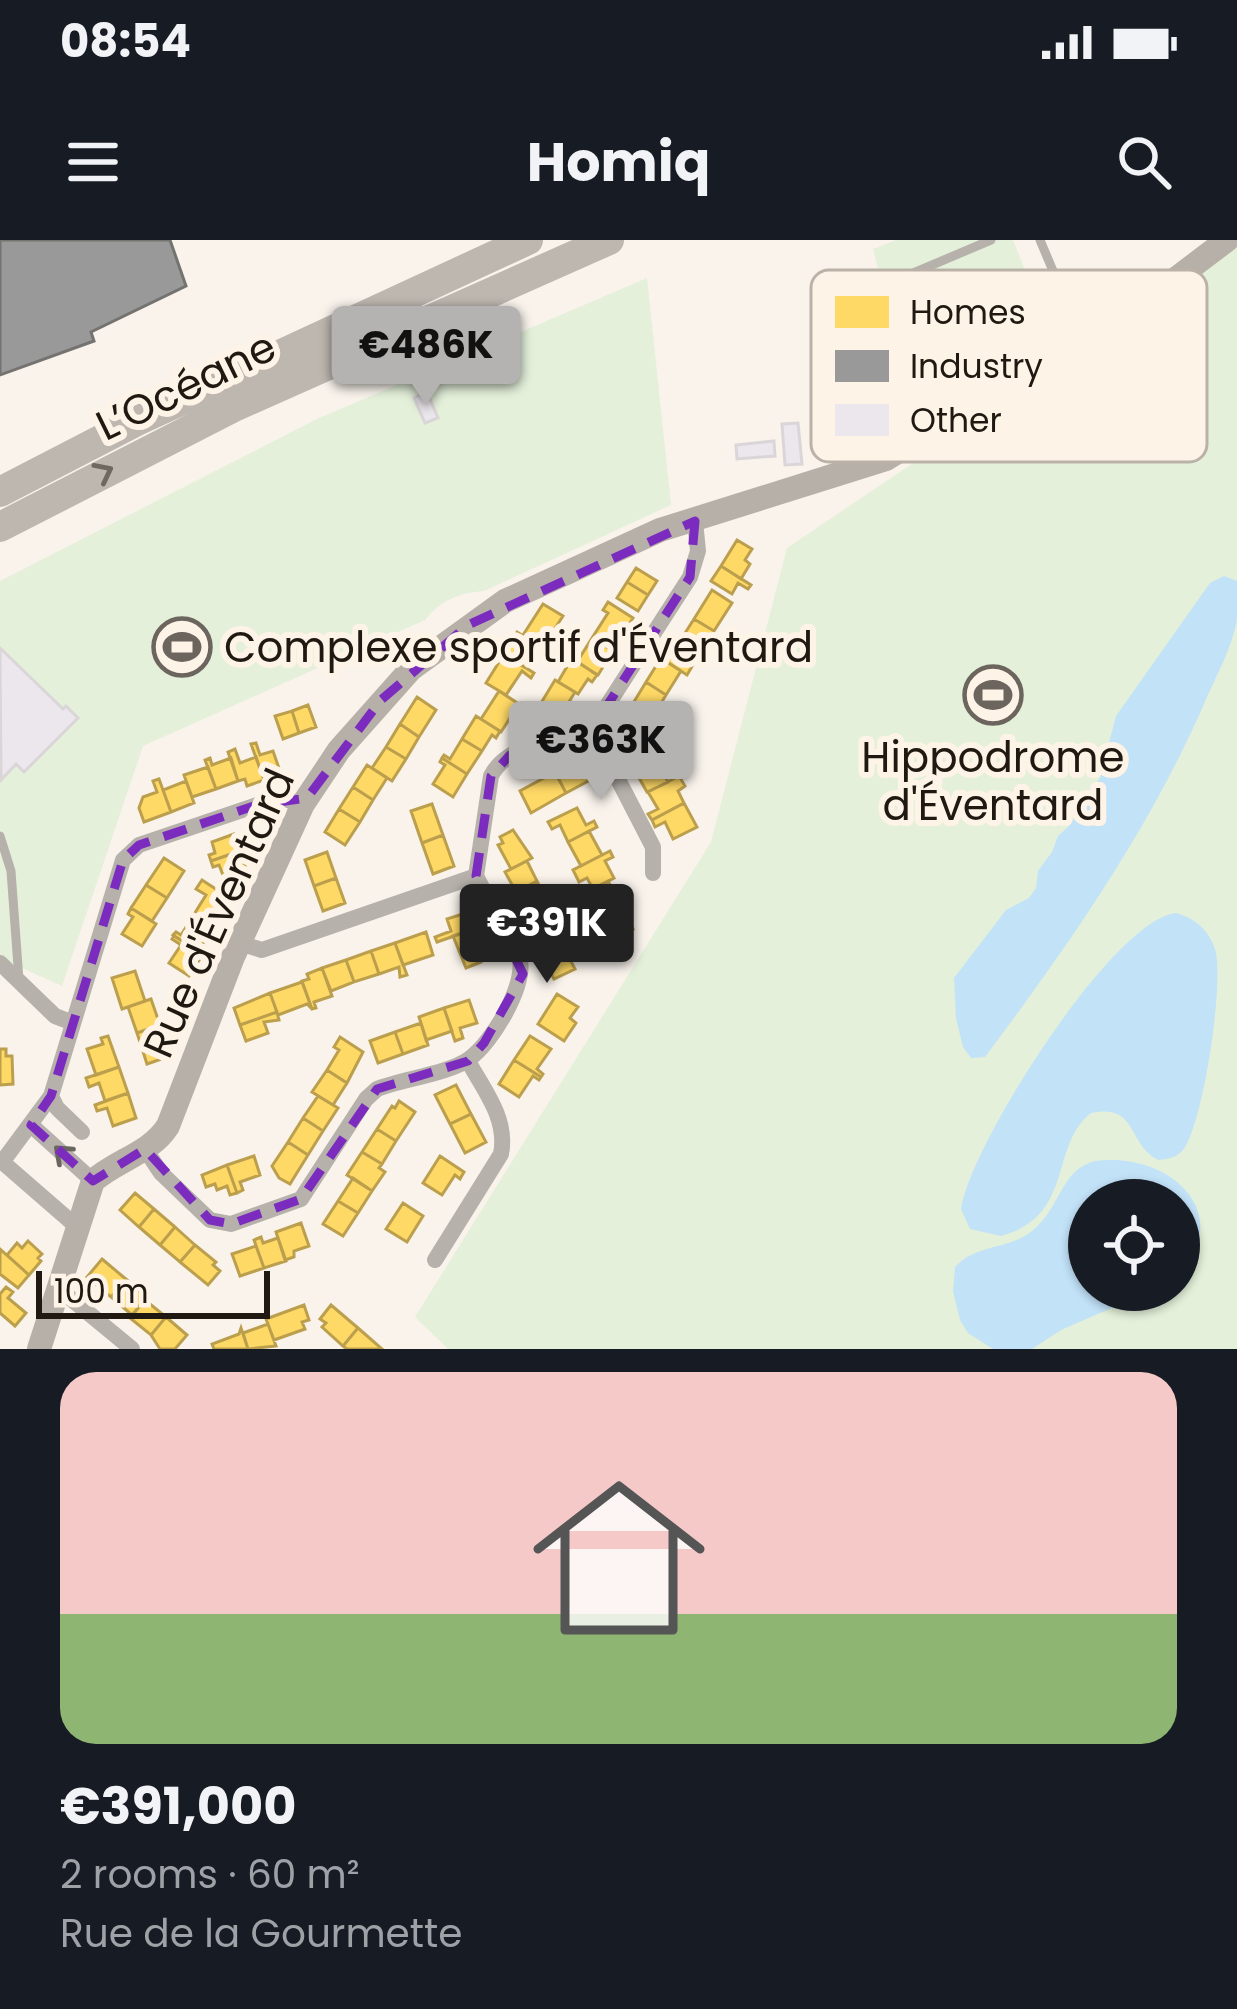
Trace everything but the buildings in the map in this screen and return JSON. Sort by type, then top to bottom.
[{"type":"highway","name":"L’Océane","points":[[0,492],[158,410],[528,240]]},
{"type":"highway","name":"L’Océane","points":[[0,527],[254,398],[609,240]]},
{"type":"street","name":"Rue d'Éventard","points":[[1187,270],[1227,240]]},
{"type":"street","name":"Rue d'Éventard","points":[[93,1181],[158,1141],[168,1126],[239,943],[303,804],[339,750],[411,669],[468,625],[527,591],[660,530],[877,462]]},
{"type":"street","points":[[146,1149],[161,1173],[210,1220],[231,1224],[301,1199],[376,1089],[468,1060],[519,990],[523,974],[476,876],[491,776],[498,763],[562,735],[592,729],[690,577],[698,551],[695,520]]},
{"type":"street","points":[[592,729],[653,847],[653,873]]},
{"type":"street","points":[[76,1226],[2,1160],[51,1096],[123,860],[139,845],[280,798],[303,804]]},
{"type":"street","points":[[239,943],[265,949],[476,876]]},
{"type":"street","points":[[0,963],[55,1016],[73,1023]]},
{"type":"street","points":[[435,1260],[501,1154],[498,1115],[468,1060]]},
{"type":"street","points":[[51,1096],[82,1132]]},
{"type":"street","points":[[31,1125],[93,1181],[39,1349]]},
{"type":"street","points":[[56,1293],[69,1297],[132,1349]]},
{"type":"lane","points":[[921,270],[992,240]]},
{"type":"lane","points":[[1040,240],[1053,270]]},
{"type":"lane","points":[[1,840],[11,871],[19,980]]},
{"type":"highlighted area","points":[[695,521],[690,577],[592,729],[510,755],[491,776],[476,876],[523,974],[484,1043],[468,1061],[377,1089],[301,1199],[231,1224],[210,1220],[145,1149],[93,1181],[31,1125],[51,1096],[123,860],[139,845],[257,805],[307,798],[381,700],[468,625]]},
{"type":"green space","points":[[896,240],[1013,240],[1025,270],[878,270],[873,249]]},
{"type":"green space","name":"Hippodrome d'Éventard","points":[[1237,245],[1237,1349],[448,1349],[415,1317],[711,842],[787,548],[915,462],[1207,462],[1207,270],[1200,270]]},
{"type":"green space","name":"Complexe sportif d'Éventard","points":[[647,278],[671,505],[484,591],[451,599],[425,620],[143,746],[62,986],[0,958],[0,581],[317,419]]},
{"type":"water","points":[[1224,576],[1237,581],[1232,640],[1158,798],[1046,973],[985,1057],[971,1058],[963,1047],[956,1018],[954,978],[1006,910],[1029,898],[1036,888],[1038,871],[1058,836],[1100,778],[1116,716],[1210,583]]},
{"type":"water","points":[[1175,913],[1205,930],[1217,966],[1205,1084],[1183,1150],[1158,1160],[1125,1119],[1106,1111],[1091,1113],[1078,1127],[1040,1213],[1001,1236],[970,1229],[961,1209],[970,1179],[989,1137],[1047,1041],[1116,954],[1148,926]]},
{"type":"water","points":[[1121,1160],[1146,1165],[1173,1179],[1069,1179],[1083,1166]]},
{"type":"water","points":[[1067,1181],[1068,1311],[1105,1311],[1032,1349],[993,1349],[968,1333],[960,1320],[953,1291],[955,1267],[973,1254],[1032,1231]]},
{"type":"place","name":"Complexe sportif d'Éventard","points":[[182,647]]},
{"type":"place","name":"Hippodrome d'Éventard","points":[[993,695]]}]
